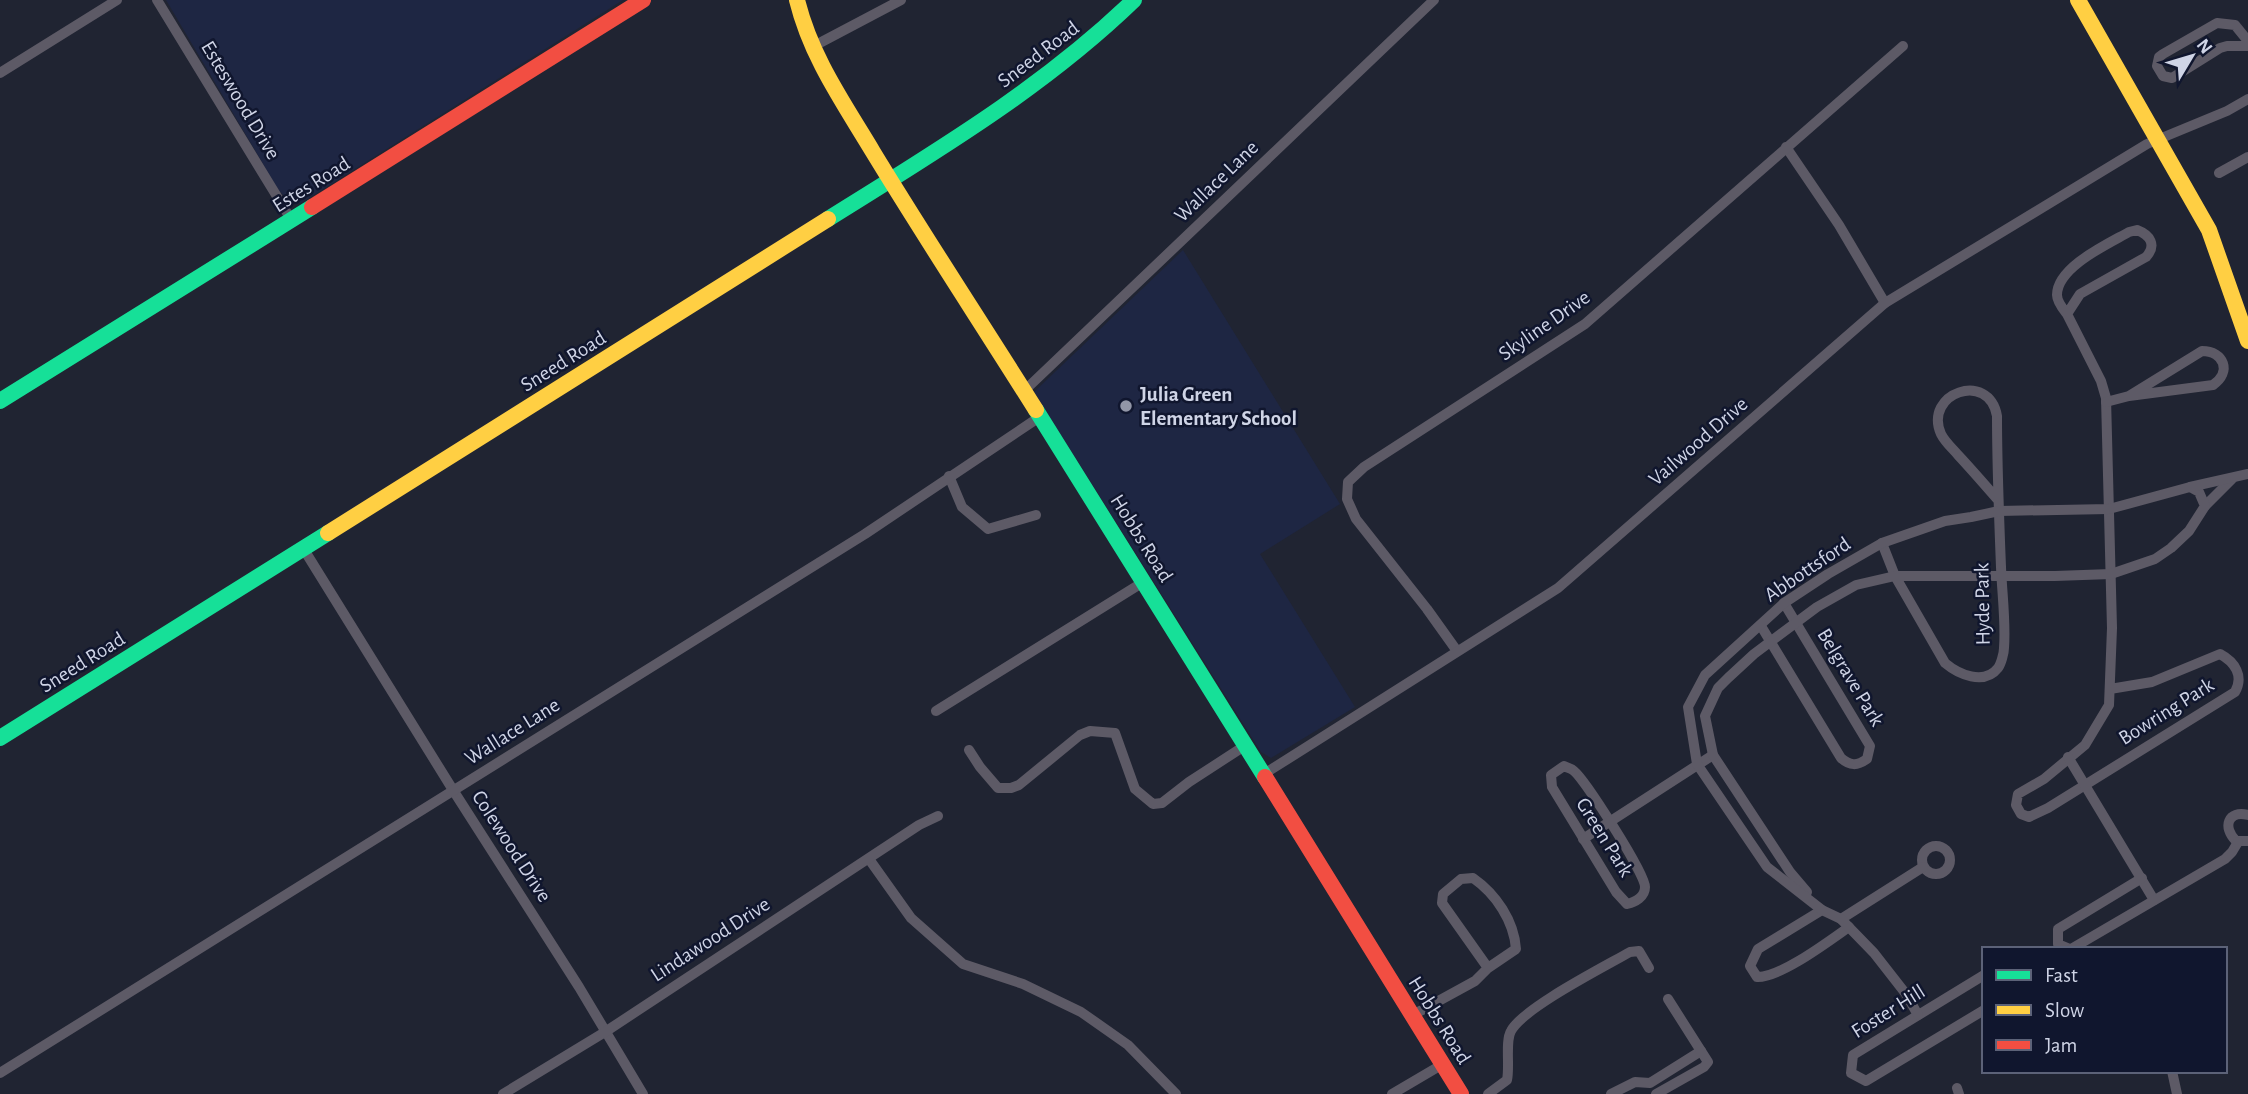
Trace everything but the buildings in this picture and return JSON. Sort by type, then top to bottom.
[{"type":"street","points":[[0,73],[117,0]]},
{"type":"street","name":"Esteswood Drive","points":[[157,0],[292,220]]},
{"type":"street","name":"Estes Road","points":[[0,401],[643,0]]},
{"type":"street","name":"Hobbs Road","points":[[797,0],[812,47],[890,180],[1145,581],[1461,1094]]},
{"type":"street","points":[[812,47],[901,0]]},
{"type":"street","name":"Sneed Road","points":[[0,738],[1023,94],[1084,48],[1134,0]]},
{"type":"street","name":"Wallace Lane","points":[[1024,391],[1434,0]]},
{"type":"street","points":[[2078,0],[2209,230],[2248,341]]},
{"type":"street","points":[[2248,41],[2240,30],[2229,23],[2217,23],[2159,57],[2157,66],[2163,76],[2172,78],[2220,48],[2236,45],[2248,47]]},
{"type":"street","points":[[2208,28],[2220,48]]},
{"type":"street","name":"Skyline Drive","points":[[1457,651],[1427,608],[1356,519],[1347,499],[1348,482],[1364,467],[1585,324],[1903,46]]},
{"type":"street","name":"Vailwood Drive","points":[[1264,774],[1558,588],[1885,303],[2147,144],[2248,100]]},
{"type":"street","points":[[1786,147],[1839,225],[1885,303]]},
{"type":"street","points":[[2219,173],[2248,157]]},
{"type":"street","points":[[2067,314],[2080,294],[2146,257],[2152,243],[2148,237],[2137,230],[2129,232],[2076,264],[2063,277],[2080,294]]},
{"type":"street","name":"Bowring Park","points":[[2063,277],[2057,296],[2101,382],[2106,402],[2112,628],[2109,705],[2085,745],[2044,779],[2018,794],[2016,806],[2021,814],[2029,817],[2048,808],[2235,692],[2239,684],[2238,672],[2233,660],[2220,654],[2152,682],[2110,689]]},
{"type":"street","points":[[2106,402],[2129,396],[2213,384],[2220,380],[2224,372],[2222,361],[2217,354],[2202,351],[2129,396]]},
{"type":"street","name":"Hyde Park","points":[[1882,543],[1895,576],[1945,663],[1956,672],[1976,678],[1998,668],[2004,650],[1996,409],[1979,393],[1971,390],[1955,392],[1940,410],[1938,417],[1941,433],[1998,506]]},
{"type":"street","name":"Wallace Lane","points":[[0,1073],[865,534],[1041,416]]},
{"type":"street","name":"Abbottsford","points":[[1918,1015],[1906,994],[1874,953],[1845,923],[1822,910],[1767,867],[1697,764],[1688,707],[1705,675],[1784,603],[1882,543],[1998,506],[2109,509],[2248,474]]},
{"type":"street","points":[[949,476],[962,507],[988,529],[1036,515]]},
{"type":"street","name":"Abbottsford","points":[[1822,910],[1790,872],[1713,755],[1705,716],[1718,688],[1795,622],[1856,585],[1895,576],[2111,574],[2155,559],[2189,531],[2205,506],[2234,477]]},
{"type":"street","points":[[2190,487],[2199,492],[2205,506]]},
{"type":"street","name":"Colewood Drive","points":[[303,548],[579,987],[643,1094]]},
{"type":"street","points":[[936,711],[1145,581]]},
{"type":"street","name":"Belgrave Park","points":[[1761,626],[1841,758],[1847,764],[1854,765],[1867,759],[1870,746],[1864,734],[1784,603]]},
{"type":"street","points":[[969,750],[998,788],[1011,788],[1019,785],[1080,735],[1090,731],[1115,733],[1135,789],[1153,804],[1162,803],[1246,745]]},
{"type":"street","points":[[1583,839],[1713,755]]},
{"type":"street","points":[[2068,757],[2154,900]]},
{"type":"street","name":"Green Park","points":[[1564,766],[1573,771],[1610,821],[1642,876],[1645,887],[1641,897],[1627,904],[1616,892],[1552,788],[1551,775],[1564,766]]},
{"type":"street","points":[[2074,947],[2225,859],[2243,841],[2229,834],[2228,824],[2233,816],[2248,815]]},
{"type":"street","name":"Lindawood Drive","points":[[503,1094],[605,1032],[919,825],[938,816]]},
{"type":"street","points":[[869,859],[911,918],[963,964],[1023,984],[1081,1012],[1128,1045],[1177,1094]]},
{"type":"street","points":[[1822,910],[1758,949],[1750,966],[1757,977],[1764,977],[1803,957],[1923,867]]},
{"type":"street","points":[[2066,947],[2058,944],[2058,929],[2141,877]]},
{"type":"street","points":[[1413,1015],[1475,981],[1488,968],[1516,949],[1515,936],[1502,908],[1482,884],[1473,878],[1461,879],[1443,894],[1442,903],[1488,968]]},
{"type":"street","points":[[1488,1094],[1507,1080],[1509,1033],[1520,1020],[1540,1005],[1630,952],[1639,951],[1649,968]]},
{"type":"street","name":"Foster Hill","points":[[1982,976],[1853,1055],[1851,1073],[1866,1081],[1982,1011]]},
{"type":"street","points":[[1656,1094],[1704,1067],[1707,1062],[1668,999]]},
{"type":"street","points":[[1611,1094],[1635,1082],[1650,1083],[1701,1051]]},
{"type":"street","points":[[1392,1094],[1443,1064]]},
{"type":"street","points":[[2172,1073],[2176,1094]]},
{"type":"street","points":[[1643,1083],[1650,1094]]},
{"type":"shaded area","points":[[166,0],[623,0],[301,203],[291,203],[279,191]]},
{"type":"shaded area","points":[[1183,250],[1340,504],[1260,554],[1355,707],[1271,758],[1261,752],[1034,392]]},
{"type":"traffic: fast","points":[[828,219],[948,143],[1025,90],[1063,62],[1134,0]]},
{"type":"traffic: fast","points":[[0,401],[312,207]]},
{"type":"traffic: fast","points":[[1036,410],[1265,777]]},
{"type":"traffic: fast","points":[[0,738],[328,533]]},
{"type":"traffic: slow","points":[[797,0],[819,60],[839,97],[1036,410]]},
{"type":"traffic: slow","points":[[2078,0],[2209,230],[2248,341]]},
{"type":"traffic: slow","points":[[328,533],[828,219]]},
{"type":"traffic: jam","points":[[312,207],[643,0]]},
{"type":"traffic: jam","points":[[1265,777],[1461,1094]]},
{"type":"place","name":"Julia Green Elementary School","points":[[1126,406]]}]
